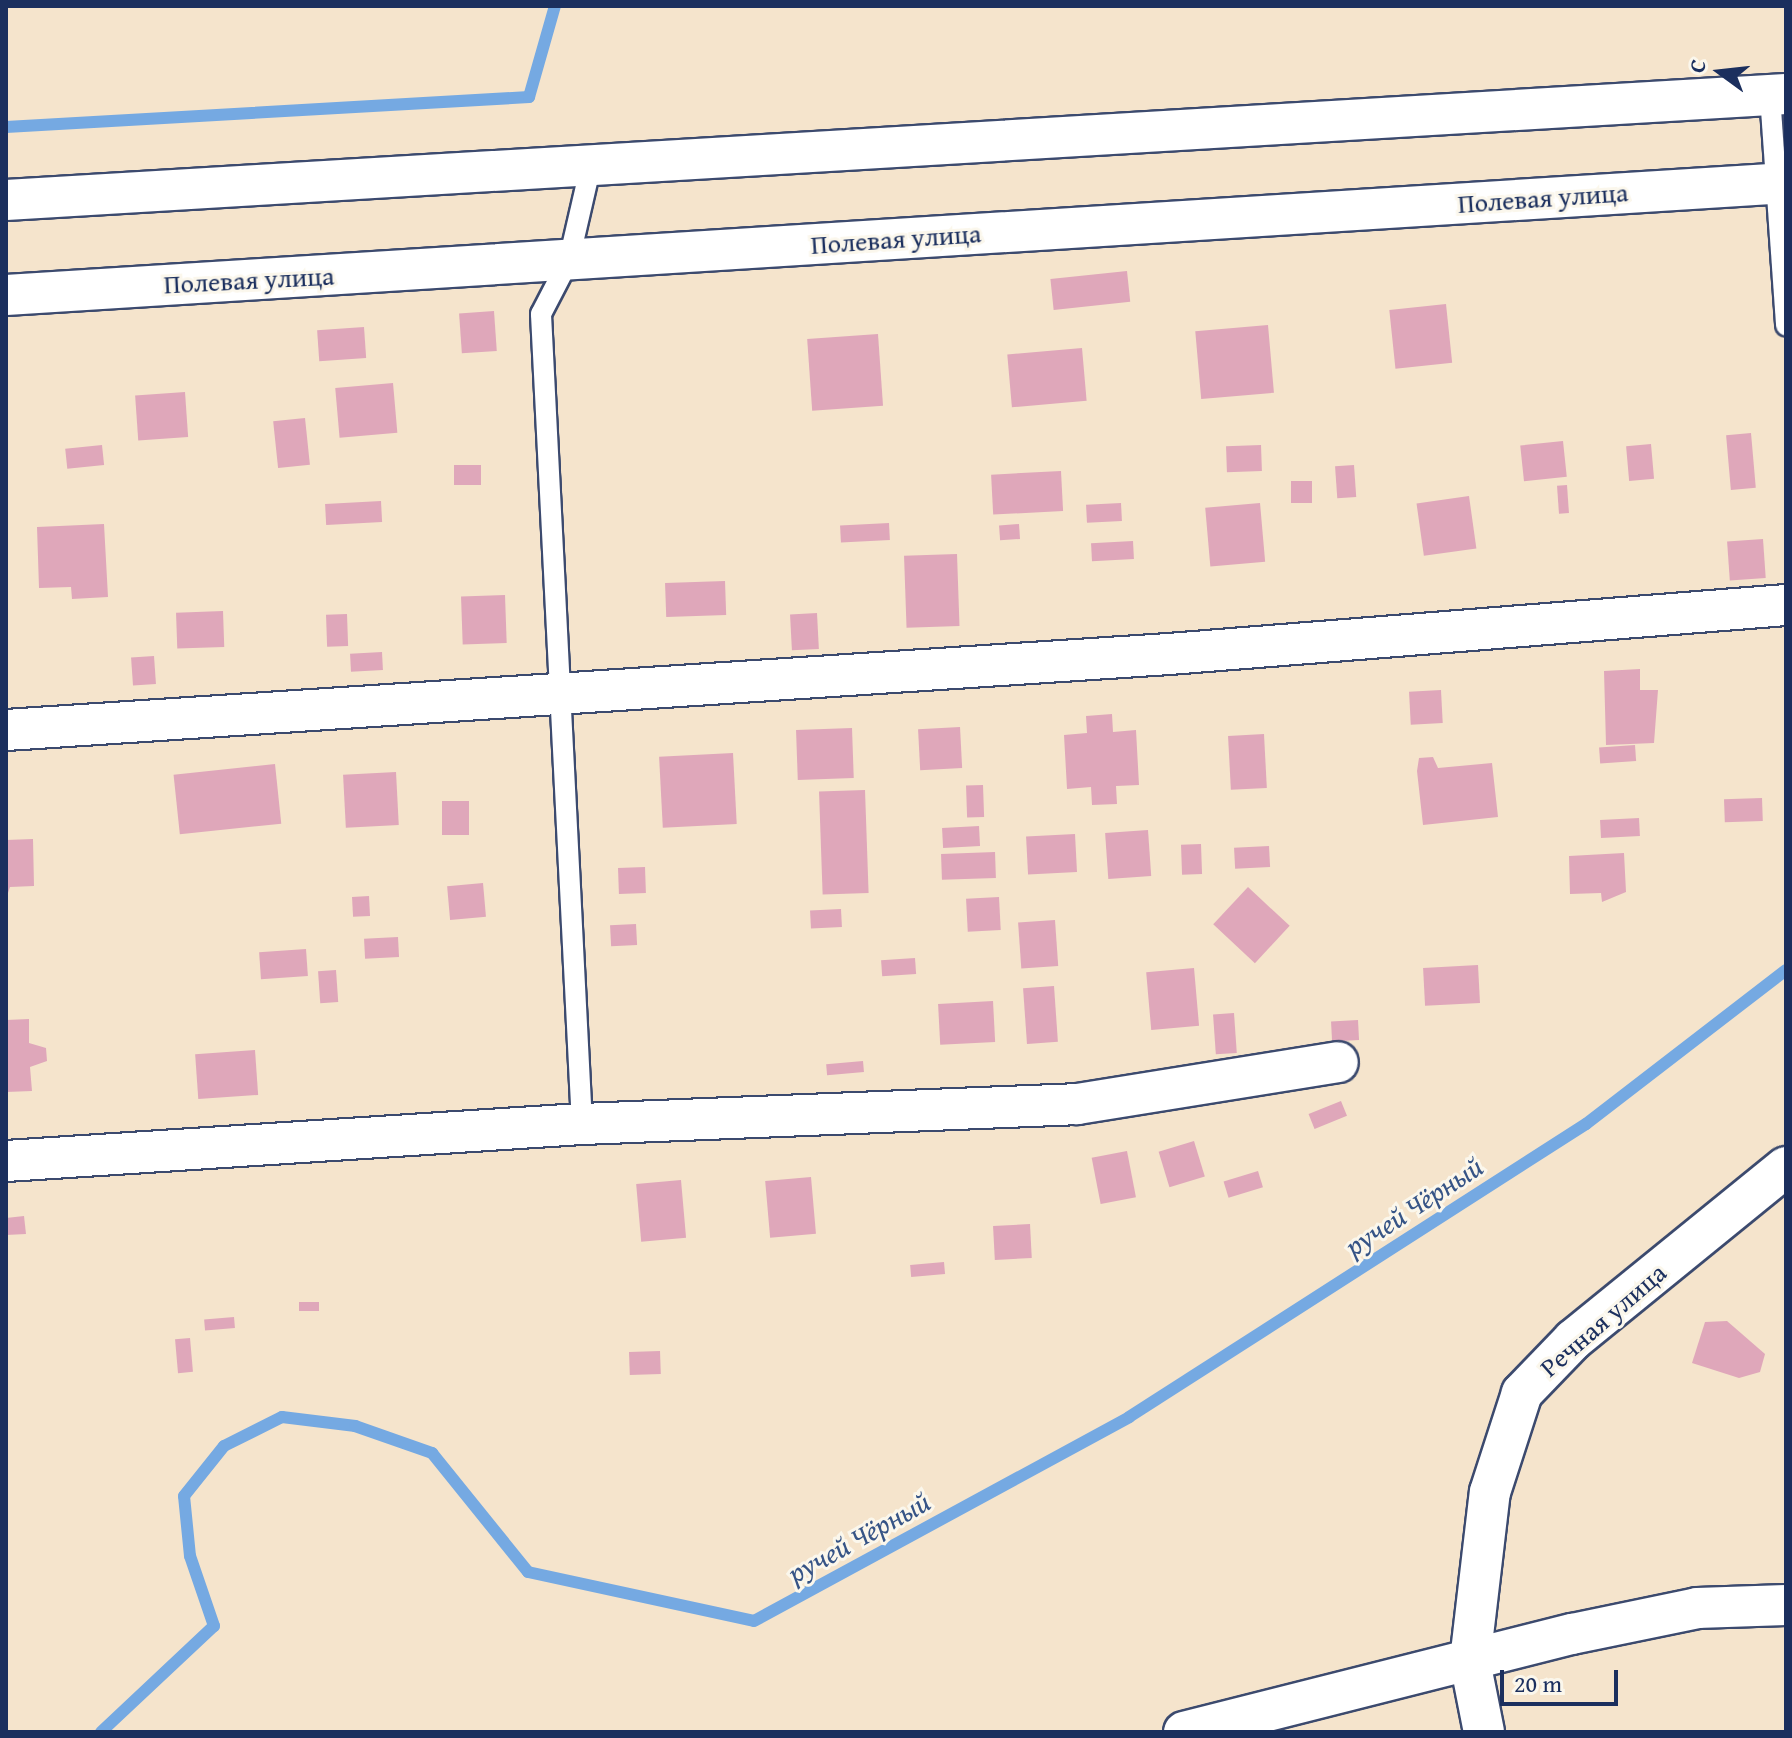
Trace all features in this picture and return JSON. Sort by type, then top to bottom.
[{"type":"street","points":[[6,200],[1778,95]]},
{"type":"street","name":"Полевая улица","points":[[6,295],[1781,183]]},
{"type":"street","points":[[6,730],[558,695],[1786,605]]},
{"type":"street","points":[[6,1161],[582,1124],[1077,1104],[1338,1062]]},
{"type":"street","name":"Речная улица","points":[[1484,1732],[1470,1661],[1490,1492],[1522,1393],[1573,1340],[1786,1167]]},
{"type":"street","points":[[1184,1732],[1697,1608],[1786,1605]]},
{"type":"lane","points":[[1778,95],[1786,325]]},
{"type":"lane","points":[[582,1124],[541,314],[569,260],[591,165]]},
{"type":"building","points":[[1127,271],[1130,302],[1054,310],[1050,279]]},
{"type":"building","points":[[1446,304],[1452,363],[1395,369],[1389,310]]},
{"type":"building","points":[[494,311],[497,351],[462,353],[459,313]]},
{"type":"building","points":[[1268,325],[1274,393],[1201,399],[1195,331]]},
{"type":"building","points":[[364,327],[366,358],[319,361],[317,330]]},
{"type":"building","points":[[878,334],[883,406],[812,411],[807,339]]},
{"type":"building","points":[[1082,348],[1087,401],[1012,407],[1007,355]]},
{"type":"building","points":[[393,383],[397,433],[340,438],[335,388]]},
{"type":"building","points":[[185,392],[188,437],[138,440],[135,395]]},
{"type":"building","points":[[305,418],[310,465],[278,468],[273,421]]},
{"type":"building","points":[[1751,433],[1756,488],[1731,490],[1726,435]]},
{"type":"building","points":[[1563,441],[1567,477],[1524,481],[1520,445]]},
{"type":"building","points":[[1651,444],[1654,479],[1629,481],[1626,446]]},
{"type":"building","points":[[102,445],[104,465],[67,469],[65,449]]},
{"type":"building","points":[[1261,445],[1262,471],[1227,472],[1226,446]]},
{"type":"building","points":[[454,465],[481,465],[481,485],[454,485]]},
{"type":"building","points":[[1354,465],[1356,497],[1337,498],[1335,466]]},
{"type":"building","points":[[1061,471],[1063,511],[993,515],[991,475]]},
{"type":"building","points":[[1291,481],[1312,481],[1312,503],[1291,503]]},
{"type":"building","points":[[1567,485],[1569,513],[1559,514],[1557,486]]},
{"type":"building","points":[[1469,496],[1476,548],[1424,556],[1417,503]]},
{"type":"building","points":[[381,501],[382,522],[326,525],[325,504]]},
{"type":"building","points":[[1121,503],[1122,521],[1087,523],[1086,505]]},
{"type":"building","points":[[1260,503],[1265,562],[1210,567],[1205,508]]},
{"type":"building","points":[[889,523],[890,540],[841,543],[840,526]]},
{"type":"building","points":[[104,524],[108,597],[72,599],[71,587],[39,588],[37,527]]},
{"type":"building","points":[[1019,524],[1020,539],[1000,540],[999,525]]},
{"type":"building","points":[[1763,539],[1766,578],[1730,580],[1727,542]]},
{"type":"building","points":[[1133,541],[1134,559],[1092,561],[1091,543]]},
{"type":"building","points":[[957,554],[960,626],[907,628],[904,556]]},
{"type":"building","points":[[725,581],[726,615],[666,617],[665,583]]},
{"type":"building","points":[[505,595],[507,643],[463,645],[461,597]]},
{"type":"building","points":[[223,611],[224,647],[177,649],[176,613]]},
{"type":"building","points":[[817,613],[819,649],[792,650],[790,614]]},
{"type":"building","points":[[347,614],[348,646],[327,647],[326,615]]},
{"type":"building","points":[[382,652],[383,670],[351,672],[350,654]]},
{"type":"building","points":[[154,656],[156,684],[133,686],[131,658]]},
{"type":"building","points":[[1640,669],[1640,690],[1658,690],[1654,743],[1606,745],[1604,671]]},
{"type":"building","points":[[1441,690],[1443,723],[1411,725],[1409,692]]},
{"type":"building","points":[[1112,714],[1113,732],[1136,730],[1139,785],[1116,786],[1117,804],[1092,805],[1091,787],[1067,789],[1064,735],[1087,733],[1086,716]]},
{"type":"building","points":[[960,727],[962,768],[920,770],[918,729]]},
{"type":"building","points":[[852,728],[854,778],[798,780],[796,730]]},
{"type":"building","points":[[1264,734],[1267,788],[1231,790],[1228,736]]},
{"type":"building","points":[[1635,745],[1636,761],[1600,763],[1599,748]]},
{"type":"building","points":[[733,753],[737,824],[663,828],[659,757]]},
{"type":"building","points":[[1433,757],[1438,768],[1492,763],[1498,817],[1423,825],[1417,771],[1419,758]]},
{"type":"building","points":[[275,764],[281,824],[180,834],[174,775]]},
{"type":"building","points":[[396,772],[399,825],[346,828],[343,775]]},
{"type":"building","points":[[983,785],[984,817],[967,818],[966,786]]},
{"type":"building","points":[[865,790],[869,893],[823,895],[819,792]]},
{"type":"building","points":[[1762,798],[1763,821],[1725,822],[1724,799]]},
{"type":"building","points":[[442,801],[469,801],[469,835],[442,835]]},
{"type":"building","points":[[1639,818],[1640,836],[1601,838],[1600,820]]},
{"type":"building","points":[[979,826],[980,846],[943,848],[942,828]]},
{"type":"building","points":[[1148,830],[1151,876],[1108,879],[1105,833]]},
{"type":"building","points":[[1075,834],[1077,872],[1028,875],[1026,837]]},
{"type":"building","points":[[33,839],[34,886],[10,887],[6,899],[6,840]]},
{"type":"building","points":[[1201,844],[1202,874],[1182,875],[1181,845]]},
{"type":"building","points":[[1269,846],[1270,867],[1235,869],[1234,848]]},
{"type":"building","points":[[995,852],[996,878],[942,880],[941,854]]},
{"type":"building","points":[[1624,853],[1626,892],[1602,902],[1601,893],[1570,894],[1569,856]]},
{"type":"building","points":[[645,867],[646,893],[619,894],[618,868]]},
{"type":"building","points":[[483,883],[486,917],[450,920],[447,886]]},
{"type":"building","points":[[1248,887],[1290,926],[1255,963],[1213,924]]},
{"type":"building","points":[[369,896],[370,916],[353,917],[352,897]]},
{"type":"building","points":[[999,897],[1001,930],[968,932],[966,899]]},
{"type":"building","points":[[841,909],[842,927],[811,929],[810,911]]},
{"type":"building","points":[[1055,920],[1058,966],[1021,968],[1018,923]]},
{"type":"building","points":[[636,924],[637,945],[611,946],[610,925]]},
{"type":"building","points":[[398,937],[399,957],[365,959],[364,939]]},
{"type":"building","points":[[306,949],[308,976],[261,979],[259,952]]},
{"type":"building","points":[[915,958],[916,974],[882,976],[881,960]]},
{"type":"building","points":[[1478,965],[1480,1003],[1425,1006],[1423,968]]},
{"type":"building","points":[[1194,968],[1199,1026],[1151,1030],[1146,972]]},
{"type":"building","points":[[336,970],[338,1002],[320,1003],[318,971]]},
{"type":"building","points":[[1054,986],[1058,1042],[1027,1044],[1023,988]]},
{"type":"building","points":[[993,1001],[995,1042],[940,1045],[938,1004]]},
{"type":"building","points":[[1234,1013],[1237,1053],[1216,1054],[1213,1014]]},
{"type":"building","points":[[29,1019],[29,1043],[46,1048],[47,1061],[30,1067],[32,1091],[6,1092],[6,1020]]},
{"type":"building","points":[[1358,1020],[1359,1040],[1332,1041],[1331,1021]]},
{"type":"building","points":[[255,1050],[258,1095],[198,1099],[195,1054]]},
{"type":"building","points":[[863,1061],[864,1072],[827,1075],[826,1064]]},
{"type":"building","points":[[1341,1101],[1347,1116],[1315,1129],[1309,1114]]},
{"type":"building","points":[[1194,1141],[1205,1176],[1169,1187],[1159,1152]]},
{"type":"building","points":[[1127,1151],[1136,1197],[1101,1204],[1092,1158]]},
{"type":"building","points":[[1258,1171],[1263,1187],[1229,1198],[1224,1182]]},
{"type":"building","points":[[811,1177],[816,1234],[770,1238],[765,1181]]},
{"type":"building","points":[[681,1180],[686,1238],[641,1242],[636,1184]]},
{"type":"building","points":[[24,1216],[26,1234],[6,1235],[6,1218]]},
{"type":"building","points":[[1030,1224],[1032,1258],[995,1260],[993,1226]]},
{"type":"building","points":[[944,1262],[945,1274],[911,1277],[910,1265]]},
{"type":"building","points":[[299,1302],[319,1302],[319,1311],[299,1311]]},
{"type":"building","points":[[234,1317],[235,1328],[205,1331],[204,1320]]},
{"type":"building","points":[[1727,1321],[1765,1354],[1760,1372],[1739,1378],[1692,1363],[1705,1322]]},
{"type":"building","points":[[190,1338],[193,1372],[178,1373],[175,1339]]},
{"type":"building","points":[[660,1351],[661,1374],[630,1375],[629,1352]]},
{"type":"waterway","points":[[6,127],[529,97],[555,6]]},
{"type":"waterway","name":"ручей Чёрный","points":[[101,1732],[214,1626],[190,1556],[184,1496],[224,1446],[282,1417],[355,1426],[432,1453],[528,1572],[754,1621],[1129,1417],[1586,1124],[1786,970]]}]
